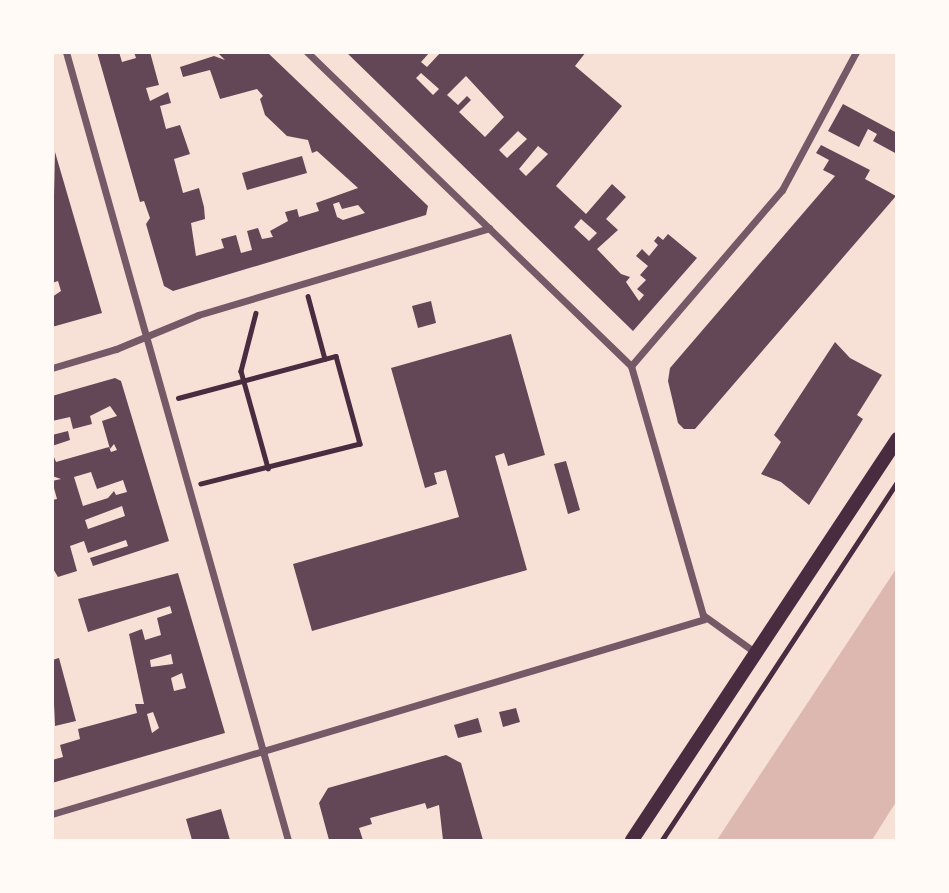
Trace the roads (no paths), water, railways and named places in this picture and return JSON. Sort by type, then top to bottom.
[{"type":"main road","points":[[632,841],[897,439]]},
{"type":"street","points":[[66,52],[162,402],[288,841]]},
{"type":"street","points":[[306,52],[631,366],[705,619],[757,653]]},
{"type":"street","points":[[631,366],[782,190],[856,52]]},
{"type":"street","points":[[52,368],[252,299],[489,228]]},
{"type":"street","points":[[52,814],[265,754],[705,619]]}]
